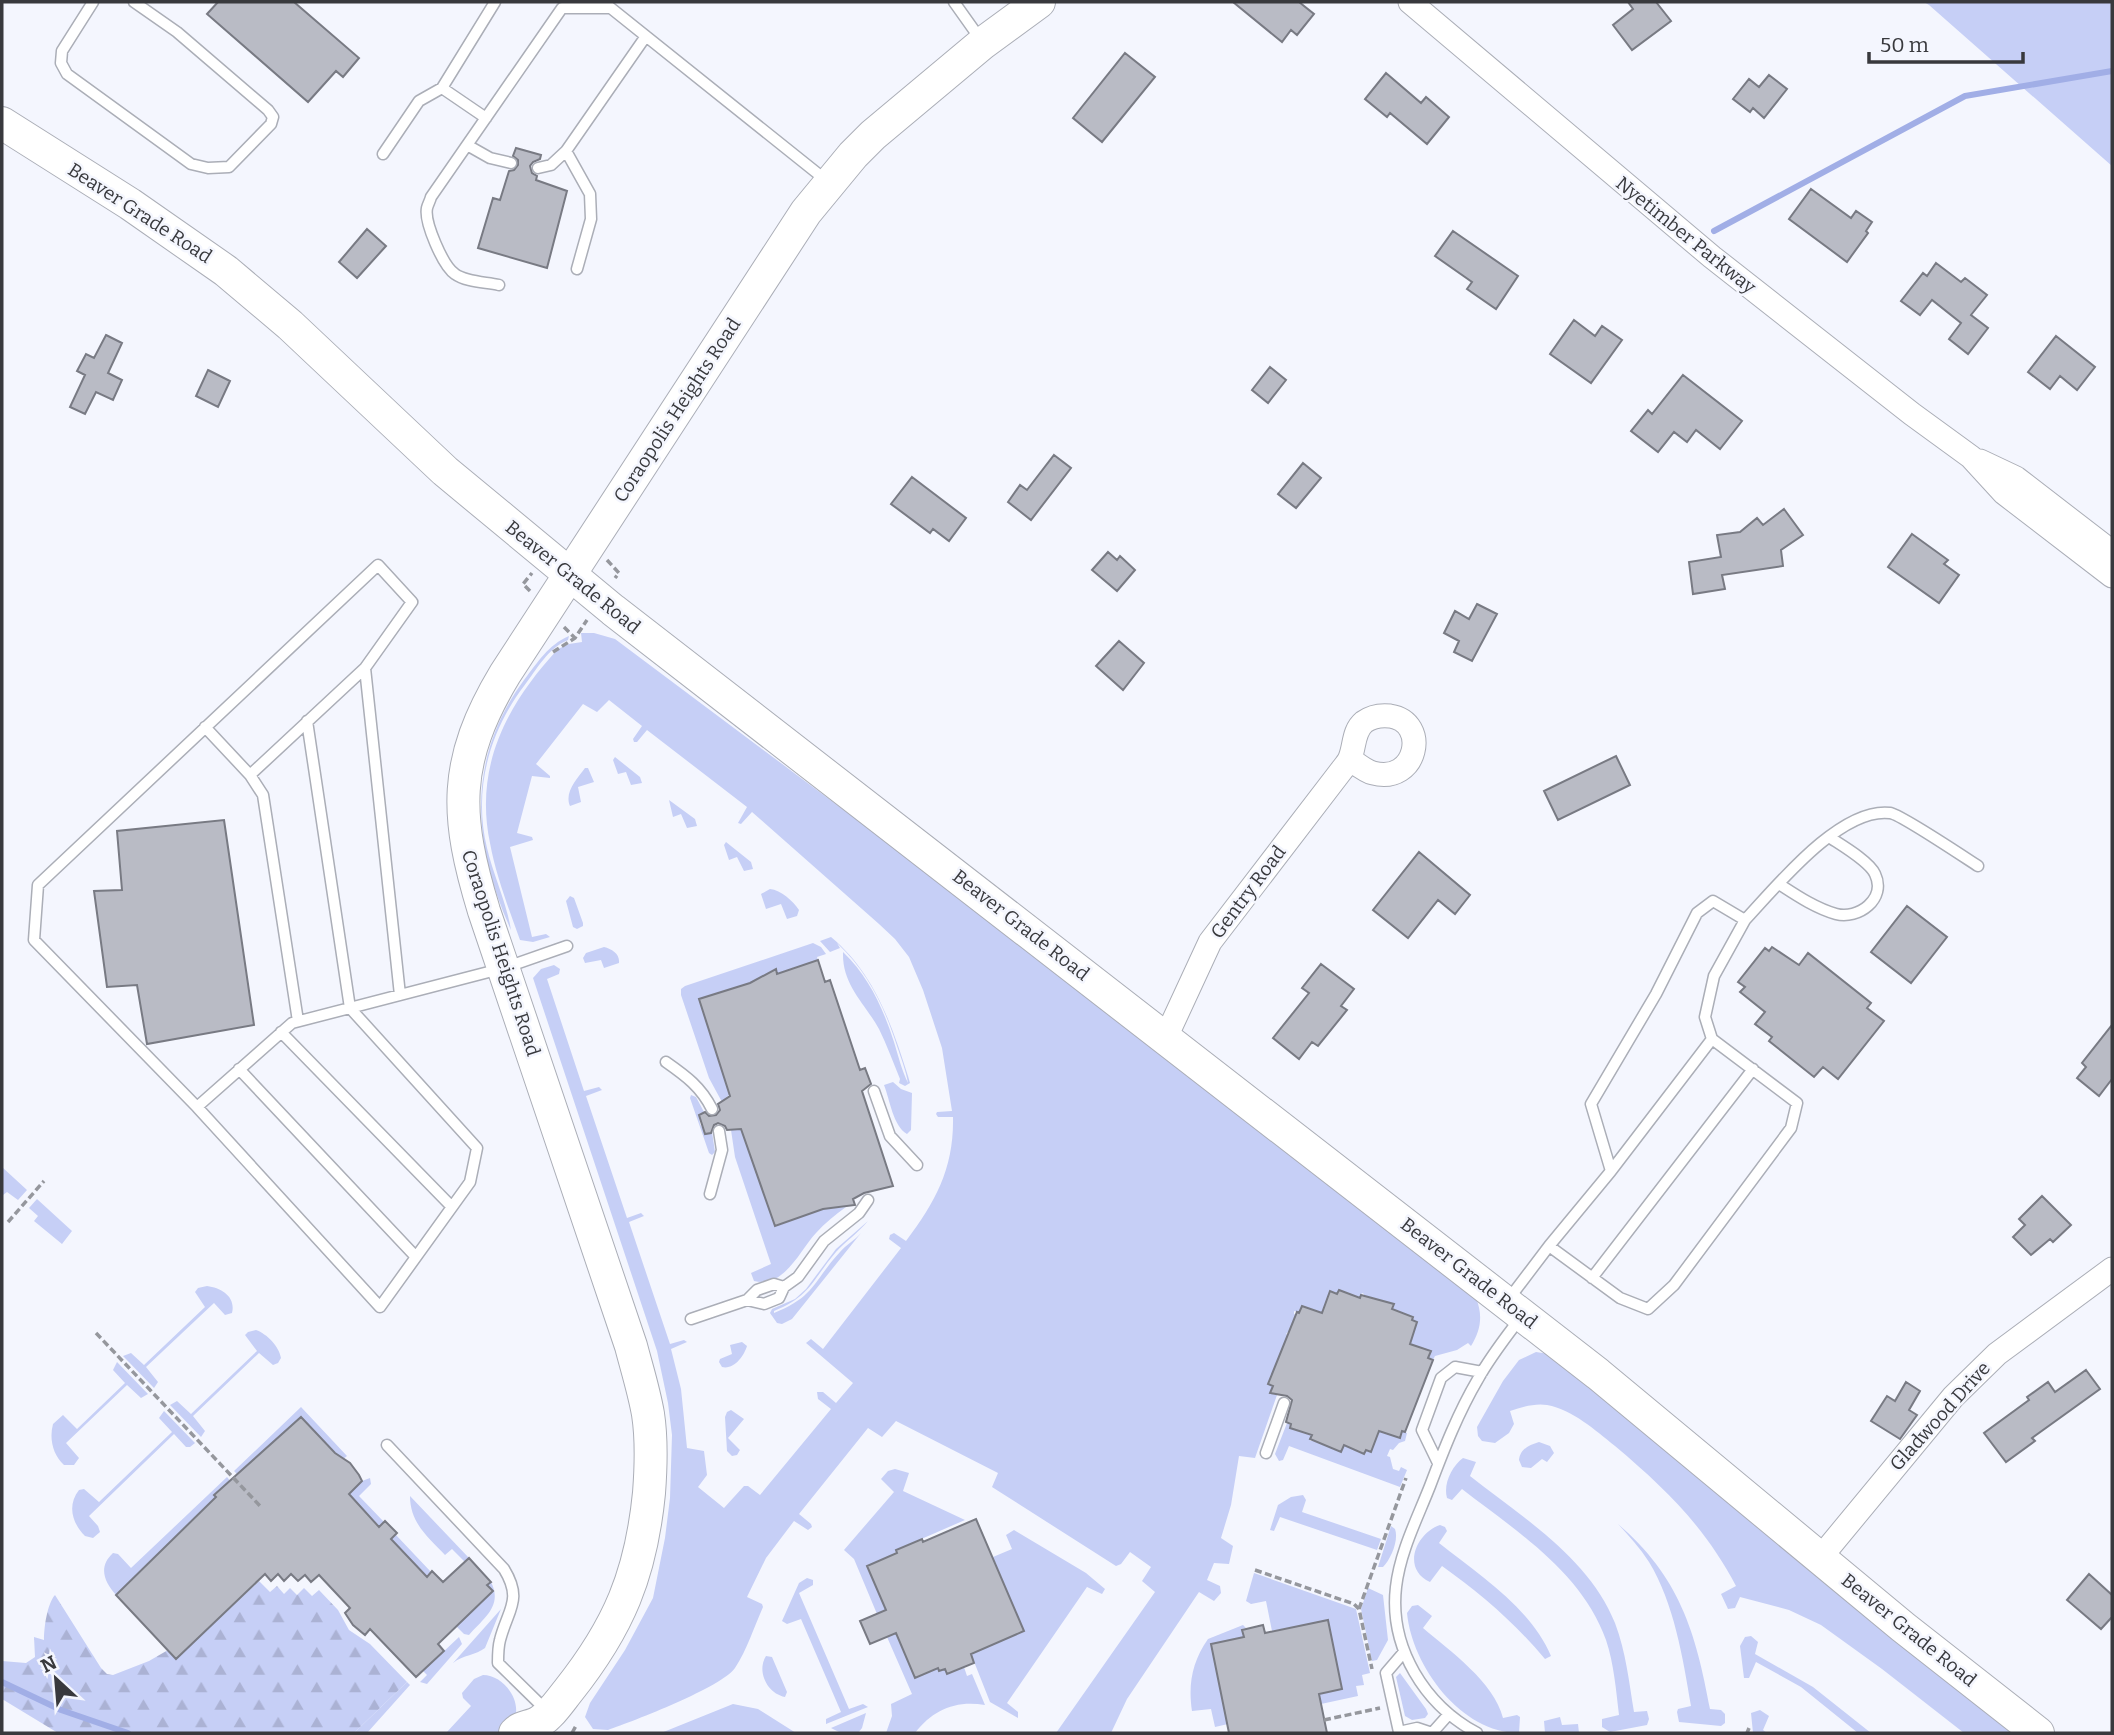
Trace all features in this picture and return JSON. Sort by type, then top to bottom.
[{"type":"main road","name":"Coraopolis Heights Road","points":[[536,1725],[569,1690],[608,1633],[633,1582],[646,1516],[651,1456],[648,1415],[631,1346],[477,889],[465,836],[463,812],[467,768],[480,719],[492,696],[789,237],[829,182],[873,135],[983,43],[1039,2]]},
{"type":"main road","name":"Beaver Grade Road","points":[[2,123],[141,212],[226,271],[290,325],[446,471],[570,576],[1598,1374],[1903,1627],[2038,1733]]},
{"type":"street","name":"Nyetimber Parkway","points":[[1410,2],[1712,257],[1971,457],[2004,493],[2112,576]]},
{"type":"street","name":"Nyetimber Parkway","points":[[1971,457],[2016,478],[2112,552]]},
{"type":"street","name":"Gentry Road","points":[[1166,1037],[1210,942],[1350,759]]},
{"type":"street","name":"Gladwood Drive","points":[[1820,1558],[1974,1375],[1997,1354],[2112,1269]]},
{"type":"lane","points":[[93,2],[62,51],[61,63],[67,74],[191,164],[208,169],[229,167],[271,124],[272,117],[268,110],[177,32],[134,2]]},
{"type":"lane","points":[[383,154],[419,101],[442,88],[495,2]]},
{"type":"lane","points":[[954,2],[983,43]]},
{"type":"lane","points":[[499,285],[454,274],[442,256],[428,224],[426,209],[431,197],[561,5],[606,5],[829,182]]},
{"type":"lane","points":[[538,168],[551,164],[566,151],[646,36]]},
{"type":"lane","points":[[442,88],[486,118]]},
{"type":"lane","points":[[467,145],[490,158],[511,163]]},
{"type":"lane","points":[[566,151],[590,194],[591,219],[578,269]]},
{"type":"lane","points":[[250,775],[365,668],[412,602],[378,565],[38,884],[34,940],[197,1107],[380,1307],[470,1182],[477,1148],[350,1008],[307,722]]},
{"type":"lane","points":[[365,668],[400,995]]},
{"type":"lane","points":[[205,727],[250,775],[263,795],[298,1021]]},
{"type":"lane","points":[[1549,1246],[1620,1298],[1648,1309],[1674,1285],[1791,1128],[1797,1103],[1712,1039],[1705,1017],[1714,976],[1745,920],[1799,862],[1829,837],[1862,817],[1891,813],[1978,866]]},
{"type":"lane","points":[[1779,884],[1808,902],[1838,914],[1857,914],[1870,906],[1877,889],[1875,873],[1857,856],[1829,837]]},
{"type":"lane","points":[[1611,1171],[1591,1104],[1656,994],[1697,913],[1713,901],[1745,920]]},
{"type":"lane","points":[[197,1107],[292,1023],[504,968],[568,946]]},
{"type":"lane","points":[[281,1032],[452,1207]]},
{"type":"lane","points":[[1477,1733],[1449,1714],[1419,1680],[1404,1652],[1395,1604],[1404,1551],[1463,1405],[1549,1246],[1611,1171],[1712,1039]]},
{"type":"lane","points":[[666,1062],[700,1088],[712,1109]]},
{"type":"lane","points":[[239,1069],[416,1257]]},
{"type":"lane","points":[[1592,1278],[1753,1069]]},
{"type":"lane","points":[[874,1091],[890,1136],[917,1165]]},
{"type":"lane","points":[[710,1194],[722,1150],[719,1131]]},
{"type":"lane","points":[[691,1319],[747,1300],[764,1304],[779,1298],[784,1287],[798,1277],[824,1241],[859,1213],[868,1200]]},
{"type":"lane","points":[[1438,1463],[1422,1430],[1441,1378],[1455,1367],[1482,1372]]},
{"type":"lane","points":[[1266,1453],[1284,1403]]},
{"type":"lane","points":[[387,1445],[504,1569],[513,1588],[513,1606],[500,1639],[498,1663],[536,1725]]},
{"type":"lane","points":[[1404,1652],[1386,1673],[1399,1732],[1417,1728],[1432,1733],[1449,1714]]},
{"type":"path","points":[[8,1222],[44,1181]]},
{"type":"path","points":[[96,1333],[262,1508]]},
{"type":"path","points":[[1359,1609],[1406,1478]]},
{"type":"path","points":[[1255,1570],[1354,1604]]},
{"type":"path","points":[[1324,1720],[1393,1705]]},
{"type":"green space","points":[[1924,2],[2112,2],[2112,166],[1929,5]]},
{"type":"green space","points":[[581,633],[594,633],[615,639],[960,897],[1476,1298],[1480,1322],[1471,1346],[1468,1343],[1457,1350],[1435,1356],[1433,1360],[1428,1358],[1431,1351],[1410,1344],[1417,1323],[1412,1320],[1413,1316],[1409,1319],[1362,1303],[1362,1293],[1359,1301],[1339,1290],[1337,1294],[1330,1292],[1322,1313],[1302,1306],[1299,1313],[1294,1311],[1294,1314],[1298,1315],[1292,1333],[1286,1334],[1291,1336],[1282,1361],[1276,1362],[1281,1364],[1271,1393],[1277,1395],[1255,1458],[1239,1456],[1231,1505],[1221,1538],[1233,1546],[1229,1564],[1214,1563],[1207,1580],[1220,1586],[1221,1593],[1214,1601],[1199,1592],[1127,1699],[1111,1733],[1056,1733],[1155,1592],[1142,1581],[1151,1567],[1130,1552],[1121,1564],[1116,1566],[992,1487],[998,1473],[896,1421],[882,1437],[868,1428],[799,1514],[812,1527],[808,1530],[794,1521],[766,1558],[747,1597],[763,1607],[743,1654],[727,1676],[676,1703],[608,1730],[593,1729],[585,1717],[590,1703],[625,1650],[653,1598],[670,1498],[672,1435],[657,1351],[533,978],[541,969],[554,965],[560,969],[559,974],[547,979],[584,1091],[599,1087],[602,1090],[586,1096],[627,1218],[641,1213],[644,1216],[629,1222],[670,1344],[684,1340],[687,1342],[671,1349],[681,1389],[687,1448],[704,1451],[707,1475],[698,1487],[724,1508],[744,1486],[760,1495],[831,1409],[818,1399],[817,1392],[823,1392],[836,1403],[853,1383],[806,1343],[811,1339],[823,1349],[901,1248],[889,1239],[890,1235],[894,1233],[906,1241],[926,1212],[946,1168],[953,1117],[938,1117],[936,1114],[952,1111],[942,1048],[909,957],[895,939],[752,812],[741,824],[738,823],[747,807],[647,730],[634,742],[633,739],[642,726],[609,700],[597,712],[583,704],[536,764],[550,778],[532,776],[517,833],[532,837],[533,840],[510,847],[532,937],[546,934],[550,937],[533,942],[520,940],[499,880],[490,843],[486,815],[491,762],[510,714],[524,692],[558,649],[582,642]]},
{"type":"green space","points":[[569,636],[568,640],[543,660],[512,704],[501,723],[487,762],[483,783],[483,826],[511,930],[488,866],[483,834],[481,802],[484,771],[492,740],[505,710],[544,655],[555,644]]},
{"type":"green space","points":[[615,757],[640,777],[642,783],[631,785],[626,772],[618,774],[613,760]]},
{"type":"green space","points":[[585,768],[588,768],[594,782],[578,787],[581,802],[570,806],[570,791]]},
{"type":"green space","points":[[669,800],[695,819],[697,826],[687,828],[681,814],[673,817]]},
{"type":"green space","points":[[726,842],[751,862],[753,869],[744,871],[737,857],[729,860],[724,845]]},
{"type":"green space","points":[[770,889],[778,891],[790,900],[799,910],[797,916],[787,919],[781,904],[766,909],[761,894]]},
{"type":"green space","points":[[570,896],[574,898],[583,923],[583,926],[577,929],[573,927],[566,901]]},
{"type":"green space","points":[[831,937],[846,951],[859,967],[870,983],[880,1001],[888,1018],[908,1076],[910,1083],[905,1086],[899,1083],[900,1079],[879,1029],[850,984],[843,952],[868,982],[880,1005],[908,1083],[892,1031],[880,1003],[866,978],[848,954],[837,943],[840,948],[830,952],[820,941]]},
{"type":"green space","points":[[813,943],[821,947],[826,954],[817,957],[818,960],[777,974],[775,969],[750,983],[699,1000],[728,1087],[729,1095],[722,1102],[709,1078],[681,989]]},
{"type":"green space","points":[[604,947],[615,952],[619,963],[604,968],[601,960],[585,963],[583,958],[586,953]]},
{"type":"green space","points":[[893,1082],[912,1093],[911,1130],[907,1134],[895,1119],[884,1085]]},
{"type":"green space","points":[[691,1095],[696,1097],[704,1112],[699,1114],[700,1124],[706,1134],[712,1132],[715,1152],[712,1155],[709,1153],[690,1098]]},
{"type":"green space","points":[[731,1130],[741,1130],[745,1137],[775,1225],[823,1209],[846,1207],[819,1229],[783,1274],[765,1282],[754,1281],[751,1273],[771,1264],[735,1157]]},
{"type":"green space","points":[[2,1167],[27,1190],[18,1200],[7,1192],[2,1194]]},
{"type":"green space","points":[[37,1199],[72,1231],[62,1244],[34,1221],[38,1216],[29,1208]]},
{"type":"green space","points":[[868,1221],[836,1252],[804,1293],[796,1299],[786,1305],[774,1311],[788,1307],[806,1294],[840,1252],[861,1233],[792,1319],[782,1324],[777,1323],[770,1313],[772,1309],[795,1299],[806,1289],[836,1249]]},
{"type":"green space","points":[[207,1286],[227,1294],[232,1302],[232,1313],[225,1315],[214,1303],[146,1367],[158,1382],[154,1388],[123,1356],[131,1353],[144,1365],[205,1307],[195,1292],[198,1288]]},
{"type":"green space","points":[[256,1330],[272,1341],[281,1358],[273,1365],[259,1353],[193,1416],[205,1431],[201,1437],[170,1405],[177,1401],[191,1414],[257,1351],[245,1335]]},
{"type":"green space","points":[[742,1342],[747,1346],[741,1358],[731,1366],[722,1367],[720,1359],[732,1354],[730,1345]]},
{"type":"green space","points":[[1536,1352],[1549,1354],[2016,1733],[1964,1733],[1821,1625],[1789,1610],[1740,1597],[1735,1608],[1728,1609],[1721,1594],[1736,1586],[1698,1527],[1651,1478],[1592,1427],[1575,1416],[1547,1405],[1524,1407],[1510,1411],[1514,1424],[1509,1433],[1495,1443],[1482,1441],[1477,1427],[1503,1381],[1519,1360]]},
{"type":"green space","points":[[117,1362],[148,1394],[141,1398],[127,1385],[66,1443],[79,1458],[74,1465],[64,1465],[53,1446],[53,1424],[63,1415],[77,1429],[125,1383],[113,1370]]},
{"type":"green space","points":[[301,1407],[347,1456],[342,1460],[251,1461],[240,1471],[242,1473],[239,1476],[234,1471]]},
{"type":"green space","points":[[731,1410],[744,1419],[728,1438],[740,1450],[737,1455],[732,1456],[727,1451],[725,1417]]},
{"type":"green space","points":[[164,1411],[195,1443],[186,1447],[174,1434],[89,1516],[100,1532],[93,1538],[85,1536],[74,1520],[72,1508],[75,1496],[79,1490],[84,1489],[99,1502],[172,1432],[159,1418]]},
{"type":"green space","points":[[1287,1423],[1291,1424],[1290,1428],[1313,1432],[1310,1441],[1316,1432],[1341,1452],[1345,1443],[1364,1454],[1366,1450],[1371,1452],[1379,1431],[1400,1438],[1402,1431],[1407,1433],[1405,1441],[1393,1450],[1390,1449],[1387,1456],[1390,1457],[1393,1469],[1399,1471],[1401,1467],[1407,1470],[1400,1487],[1289,1446],[1283,1460],[1279,1461],[1275,1454]]},
{"type":"green space","points":[[1539,1442],[1550,1446],[1554,1453],[1547,1462],[1542,1459],[1531,1468],[1522,1467],[1519,1460],[1523,1450]]},
{"type":"green space","points":[[1463,1458],[1476,1462],[1470,1476],[1553,1541],[1572,1559],[1604,1600],[1622,1645],[1634,1712],[1647,1711],[1647,1725],[1610,1732],[1602,1727],[1602,1719],[1619,1715],[1611,1658],[1595,1616],[1564,1573],[1525,1537],[1462,1489],[1452,1500],[1447,1498],[1449,1476]]},
{"type":"green space","points":[[895,1469],[909,1473],[903,1491],[965,1520],[896,1550],[886,1610],[877,1614],[854,1559],[844,1550],[894,1492],[881,1479],[888,1471]]},
{"type":"green space","points":[[227,1477],[232,1483],[116,1595],[104,1574],[108,1558],[113,1553],[118,1554],[131,1568]]},
{"type":"green space","points":[[370,1478],[371,1484],[359,1496],[384,1522],[379,1526],[349,1494],[362,1481]]},
{"type":"green space","points":[[1303,1495],[1306,1500],[1302,1512],[1381,1539],[1377,1550],[1280,1517],[1274,1531],[1270,1530],[1278,1505],[1291,1497]]},
{"type":"green space","points":[[410,1496],[469,1558],[465,1562],[452,1549],[445,1555],[426,1536],[413,1514]]},
{"type":"green space","points":[[1618,1524],[1656,1564],[1682,1607],[1698,1655],[1710,1709],[1721,1710],[1725,1714],[1725,1723],[1721,1726],[1679,1722],[1678,1709],[1691,1706],[1671,1613],[1649,1562]]},
{"type":"green space","points":[[1440,1525],[1447,1531],[1439,1543],[1517,1607],[1542,1638],[1551,1656],[1545,1659],[1496,1609],[1442,1566],[1430,1582],[1421,1576],[1416,1569],[1415,1552],[1424,1535]]},
{"type":"green space","points":[[1391,1526],[1396,1533],[1394,1549],[1383,1567],[1378,1567]]},
{"type":"green space","points":[[1014,1530],[1086,1573],[1105,1589],[1102,1594],[1087,1587],[1007,1703],[1018,1712],[1018,1718],[990,1702],[971,1654],[1024,1631],[993,1557],[1012,1549],[1006,1535]]},
{"type":"green space","points":[[396,1535],[431,1572],[426,1576],[391,1539]]},
{"type":"green space","points":[[1254,1573],[1356,1609],[1370,1673],[1362,1675],[1364,1685],[1356,1686],[1358,1696],[1321,1704],[1319,1694],[1342,1689],[1328,1620],[1272,1631],[1266,1601],[1251,1604],[1246,1601]]},
{"type":"green space","points":[[807,1578],[813,1580],[813,1585],[799,1593],[849,1709],[863,1704],[868,1707],[826,1724],[826,1719],[841,1712],[801,1619],[787,1624],[782,1621],[799,1583]]},
{"type":"green space","points":[[259,1581],[270,1592],[277,1586],[284,1594],[290,1588],[297,1595],[304,1588],[312,1596],[319,1590],[338,1610],[349,1630],[370,1644],[407,1682],[354,1733],[58,1733],[2,1699],[2,1661],[26,1663],[35,1657],[34,1637],[44,1640],[48,1610],[55,1595],[101,1668],[107,1674],[113,1675],[149,1661],[168,1650],[176,1658]]},
{"type":"green space","points":[[491,1582],[495,1598],[490,1611],[469,1635],[464,1634],[456,1626],[493,1591],[487,1585]]},
{"type":"green space","points":[[1368,1588],[1383,1595],[1388,1640],[1377,1660],[1372,1661],[1361,1609]]},
{"type":"green space","points":[[1418,1605],[1432,1616],[1423,1628],[1481,1680],[1498,1705],[1503,1718],[1517,1715],[1520,1717],[1519,1733],[1498,1730],[1478,1722],[1459,1709],[1443,1693],[1418,1654],[1411,1633],[1407,1613],[1412,1606]]},
{"type":"green space","points":[[501,1609],[485,1648],[453,1663]]},
{"type":"green space","points":[[1243,1625],[1246,1628],[1242,1629],[1244,1637],[1211,1644],[1228,1724],[1215,1727],[1211,1709],[1192,1711],[1191,1682],[1195,1665],[1208,1639]]},
{"type":"green space","points":[[896,1633],[915,1678],[938,1668],[939,1671],[945,1669],[948,1674],[964,1667],[967,1676],[972,1674],[985,1705],[964,1704],[946,1708],[929,1718],[915,1733],[886,1733],[892,1716],[891,1704],[912,1694],[887,1637]]},
{"type":"green space","points":[[1751,1636],[1758,1642],[1755,1654],[1813,1687],[1871,1733],[1858,1733],[1801,1687],[1756,1662],[1749,1678],[1744,1678],[1740,1646],[1745,1637]]},
{"type":"green space","points":[[459,1637],[462,1644],[427,1684],[420,1682],[427,1675],[423,1671]]},
{"type":"green space","points":[[766,1656],[772,1657],[787,1692],[785,1697],[773,1692],[765,1681],[762,1669]]},
{"type":"green space","points":[[1400,1673],[1426,1709],[1428,1714],[1425,1718],[1412,1720],[1405,1716],[1396,1677]]},
{"type":"green space","points":[[483,1675],[496,1678],[507,1687],[514,1699],[516,1713],[499,1733],[446,1733],[471,1706],[462,1693],[474,1679]]},
{"type":"green space","points":[[407,1682],[410,1685],[367,1733],[354,1733]]},
{"type":"green space","points":[[733,1704],[758,1709],[796,1733],[661,1733]]},
{"type":"green space","points":[[1760,1710],[1769,1716],[1763,1730],[1767,1733],[1753,1733],[1751,1713]]},
{"type":"green space","points":[[866,1713],[858,1733],[841,1733],[831,1728]]},
{"type":"green space","points":[[1560,1717],[1562,1725],[1578,1724],[1579,1733],[1545,1733],[1544,1721]]},
{"type":"building","points":[[218,2],[294,2],[359,58],[343,77],[336,71],[308,102],[207,14]]},
{"type":"building","points":[[1233,2],[1299,2],[1314,14],[1297,35],[1291,30],[1282,42]]},
{"type":"building","points":[[1628,2],[1656,2],[1671,21],[1632,50],[1613,25],[1633,9]]},
{"type":"building","points":[[1125,53],[1155,77],[1102,142],[1073,118]]},
{"type":"building","points":[[1386,73],[1421,103],[1426,97],[1449,117],[1427,144],[1390,113],[1387,117],[1365,99]]},
{"type":"building","points":[[1769,75],[1787,89],[1764,118],[1753,108],[1750,112],[1733,99],[1749,79],[1759,87]]},
{"type":"building","points":[[516,148],[541,155],[540,159],[530,166],[532,173],[537,176],[536,180],[567,191],[547,268],[478,248],[493,198],[500,200],[509,171],[518,165],[518,160],[513,156]]},
{"type":"building","points":[[1811,189],[1851,218],[1856,211],[1872,222],[1866,231],[1868,233],[1847,262],[1789,219]]},
{"type":"building","points":[[367,229],[386,246],[357,278],[339,262]]},
{"type":"building","points":[[1453,231],[1518,276],[1496,309],[1467,289],[1472,282],[1435,256]]},
{"type":"building","points":[[1936,263],[1961,282],[1965,278],[1987,295],[1971,315],[1988,328],[1968,354],[1949,339],[1961,323],[1932,300],[1920,315],[1901,301],[1923,273],[1927,276]]},
{"type":"building","points":[[1574,320],[1595,336],[1602,326],[1622,340],[1591,383],[1550,354]]},
{"type":"building","points":[[106,335],[122,343],[108,373],[122,380],[113,400],[96,392],[85,414],[70,407],[85,375],[77,371],[86,354],[94,358]]},
{"type":"building","points":[[2056,336],[2095,367],[2077,390],[2060,376],[2050,389],[2028,372]]},
{"type":"building","points":[[1270,367],[1286,380],[1268,403],[1252,390]]},
{"type":"building","points":[[208,370],[230,381],[218,407],[196,396]]},
{"type":"building","points":[[1683,375],[1742,421],[1720,449],[1696,430],[1687,442],[1674,432],[1658,452],[1631,431],[1648,410],[1652,414]]},
{"type":"building","points":[[1054,455],[1071,468],[1031,520],[1008,502],[1020,485],[1027,490]]},
{"type":"building","points":[[1303,463],[1321,478],[1296,508],[1278,494]]},
{"type":"building","points":[[912,477],[966,518],[949,541],[933,529],[930,533],[891,504]]},
{"type":"building","points":[[1784,509],[1803,535],[1781,550],[1783,566],[1722,575],[1725,589],[1693,594],[1689,562],[1721,557],[1717,535],[1740,532],[1757,518],[1763,525]]},
{"type":"building","points":[[1912,534],[1948,560],[1944,564],[1959,575],[1939,603],[1888,567]]},
{"type":"building","points":[[1108,552],[1117,560],[1120,556],[1135,570],[1117,591],[1092,570]]},
{"type":"building","points":[[1477,604],[1497,614],[1472,661],[1454,652],[1459,641],[1444,633],[1455,611],[1469,619]]},
{"type":"building","points":[[1119,641],[1144,663],[1123,690],[1096,666]]},
{"type":"building","points":[[1616,756],[1630,785],[1558,820],[1544,791]]},
{"type":"building","points":[[224,820],[254,1025],[147,1044],[137,985],[107,987],[94,891],[122,890],[117,831]]},
{"type":"building","points":[[1419,852],[1470,895],[1455,914],[1438,900],[1408,938],[1373,910]]},
{"type":"building","points":[[1907,906],[1947,937],[1911,983],[1871,952]]},
{"type":"building","points":[[1772,947],[1799,965],[1808,953],[1871,1003],[1867,1008],[1884,1021],[1838,1079],[1823,1067],[1814,1077],[1769,1041],[1772,1037],[1755,1024],[1765,1012],[1740,992],[1745,987],[1738,982],[1765,948],[1769,951]]},
{"type":"building","points":[[818,960],[825,982],[830,980],[860,1070],[865,1068],[871,1084],[862,1091],[893,1186],[864,1193],[853,1199],[855,1205],[823,1209],[775,1226],[741,1129],[727,1130],[718,1123],[714,1125],[711,1133],[705,1134],[699,1115],[705,1112],[709,1116],[716,1115],[720,1110],[718,1104],[730,1096],[699,999],[750,983],[776,969],[777,974]]},
{"type":"building","points":[[1321,964],[1354,989],[1341,1006],[1347,1010],[1318,1046],[1312,1042],[1299,1059],[1273,1038],[1309,993],[1302,988]]},
{"type":"building","points":[[2112,1025],[2112,1079],[2099,1096],[2077,1078],[2086,1067],[2082,1063]]},
{"type":"building","points":[[2042,1196],[2071,1225],[2053,1242],[2050,1239],[2031,1255],[2013,1237],[2025,1225],[2019,1219]]},
{"type":"building","points":[[1339,1290],[1360,1298],[1361,1295],[1394,1304],[1392,1309],[1413,1317],[1412,1320],[1417,1322],[1410,1344],[1431,1351],[1428,1358],[1433,1360],[1405,1432],[1402,1431],[1400,1438],[1379,1431],[1371,1452],[1366,1450],[1364,1454],[1344,1445],[1341,1452],[1310,1439],[1312,1435],[1290,1428],[1291,1424],[1286,1422],[1292,1400],[1287,1396],[1270,1393],[1273,1386],[1268,1384],[1297,1312],[1299,1313],[1302,1306],[1322,1313],[1330,1291],[1337,1294]]},
{"type":"building","points":[[2086,1370],[2100,1389],[2032,1438],[2035,1441],[2006,1462],[1984,1433],[2029,1400],[2027,1397],[2048,1382],[2055,1392]]},
{"type":"building","points":[[1906,1382],[1920,1391],[1909,1410],[1917,1415],[1900,1439],[1871,1421],[1887,1396],[1895,1401]]},
{"type":"building","points":[[301,1417],[335,1453],[350,1463],[362,1481],[349,1494],[379,1527],[385,1521],[397,1533],[391,1539],[427,1577],[432,1571],[443,1582],[469,1558],[491,1582],[487,1585],[493,1591],[438,1644],[444,1651],[416,1677],[370,1629],[365,1635],[353,1625],[345,1613],[350,1608],[319,1575],[311,1582],[305,1575],[298,1581],[291,1574],[284,1581],[278,1574],[271,1581],[265,1574],[176,1659],[116,1595],[216,1497],[214,1495]]},
{"type":"building","points":[[976,1519],[1024,1631],[971,1654],[974,1663],[947,1674],[945,1669],[939,1671],[938,1668],[915,1678],[896,1633],[870,1644],[860,1621],[886,1610],[867,1566],[897,1553],[896,1550],[922,1539],[923,1542]]},
{"type":"building","points":[[2089,1574],[2112,1595],[2112,1617],[2101,1629],[2067,1600]]},
{"type":"building","points":[[1328,1620],[1342,1689],[1319,1694],[1327,1733],[1229,1733],[1211,1644],[1244,1637],[1242,1630],[1263,1625],[1265,1633]]},
{"type":"waterway","points":[[1714,231],[1965,96],[2112,71]]},
{"type":"waterway","points":[[2,1682],[61,1710],[128,1733]]}]
